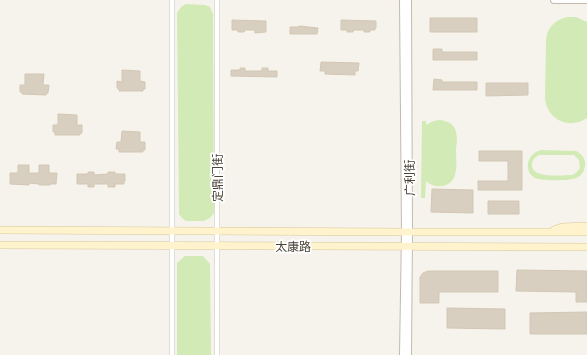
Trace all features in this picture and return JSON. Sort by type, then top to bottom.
[{"type":"main road","points":[[552,232],[562,226],[587,226]]},
{"type":"main road","name":"太康路","points":[[0,230],[587,232]]},
{"type":"main road","name":"太康路","points":[[0,245],[587,247]]},
{"type":"main road","points":[[552,247],[562,251],[587,251]]},
{"type":"street","points":[[172,0],[172,355]]},
{"type":"street","name":"定鼎门街","points":[[217,0],[217,355]]},
{"type":"street","name":"广利街","points":[[403,0],[407,232]]},
{"type":"street","name":"广利街","points":[[408,0],[408,355]]},
{"type":"street","points":[[554,0],[587,0]]},
{"type":"street","name":"广利街","points":[[403,355],[407,246]]},
{"type":"green space","points":[[186,4],[205,5],[210,7],[213,14],[214,213],[210,218],[204,221],[186,221],[179,214],[177,13],[181,7]]},
{"type":"green space","points":[[567,17],[576,17],[587,22],[587,118],[573,123],[560,121],[550,113],[545,99],[547,33],[558,20]]},
{"type":"green space","points":[[438,120],[445,121],[452,125],[456,132],[455,176],[448,184],[443,186],[429,184],[426,181],[425,198],[421,198],[422,121],[426,121],[426,125]]},
{"type":"green space","points":[[541,150],[576,151],[582,155],[584,159],[584,170],[582,174],[573,179],[549,180],[535,178],[529,171],[528,162],[536,152]],"holes":[[[539,155],[574,155],[579,160],[580,168],[572,175],[548,175],[542,174],[533,169],[533,162]]]},
{"type":"green space","points":[[185,256],[203,256],[210,264],[211,355],[177,355],[177,263]]},
{"type":"building","points":[[430,18],[477,18],[477,32],[430,32]]},
{"type":"building","points":[[232,20],[266,21],[266,32],[255,33],[255,30],[245,30],[244,32],[238,32],[238,30],[232,30]]},
{"type":"building","points":[[341,20],[376,21],[376,28],[375,30],[370,30],[370,32],[364,32],[364,30],[353,30],[353,32],[347,32],[347,30],[341,30]]},
{"type":"building","points":[[299,26],[318,28],[317,34],[290,34],[290,27]]},
{"type":"building","points":[[433,49],[442,49],[442,52],[477,52],[477,60],[433,60]]},
{"type":"building","points":[[321,62],[359,63],[358,71],[355,71],[355,75],[325,74],[325,71],[320,71]]},
{"type":"building","points":[[240,68],[245,68],[245,71],[262,71],[262,68],[268,68],[268,71],[277,71],[277,77],[231,76],[231,70],[240,70]]},
{"type":"building","points":[[122,70],[140,71],[140,81],[145,82],[145,89],[143,89],[143,91],[119,91],[117,88],[117,81],[122,82]]},
{"type":"building","points":[[25,74],[44,74],[43,85],[49,85],[48,93],[46,95],[22,94],[22,92],[20,92],[20,85],[25,85]]},
{"type":"building","points":[[434,79],[442,80],[442,82],[477,82],[477,90],[433,90]]},
{"type":"building","points":[[486,83],[528,83],[528,95],[486,96]]},
{"type":"building","points":[[58,114],[77,115],[77,125],[82,125],[82,133],[80,133],[80,135],[55,135],[55,132],[53,132],[53,125],[58,125]]},
{"type":"building","points":[[122,131],[140,132],[140,142],[145,142],[145,150],[143,150],[143,152],[119,152],[119,149],[116,149],[117,142],[121,142]]},
{"type":"building","points":[[479,151],[522,151],[522,190],[478,190],[478,181],[508,181],[508,161],[479,161]]},
{"type":"building","points":[[18,165],[29,165],[29,173],[39,173],[39,165],[49,165],[49,173],[57,173],[56,184],[10,184],[10,173],[18,173]]},
{"type":"building","points":[[88,172],[94,172],[94,175],[108,174],[108,172],[125,174],[125,181],[124,184],[115,184],[115,187],[108,187],[108,184],[94,184],[94,187],[88,187],[88,184],[77,184],[77,174],[88,174]]},
{"type":"building","points":[[432,189],[473,190],[473,213],[431,212]]},
{"type":"building","points":[[488,201],[519,201],[519,214],[488,214]]},
{"type":"building","points":[[517,270],[587,271],[587,302],[576,302],[576,292],[516,291]]},
{"type":"building","points":[[428,271],[498,271],[498,292],[439,292],[439,303],[420,303],[420,277],[423,273]]},
{"type":"building","points":[[447,308],[505,309],[505,329],[447,328]]},
{"type":"building","points":[[587,312],[587,334],[530,334],[530,313]]}]
